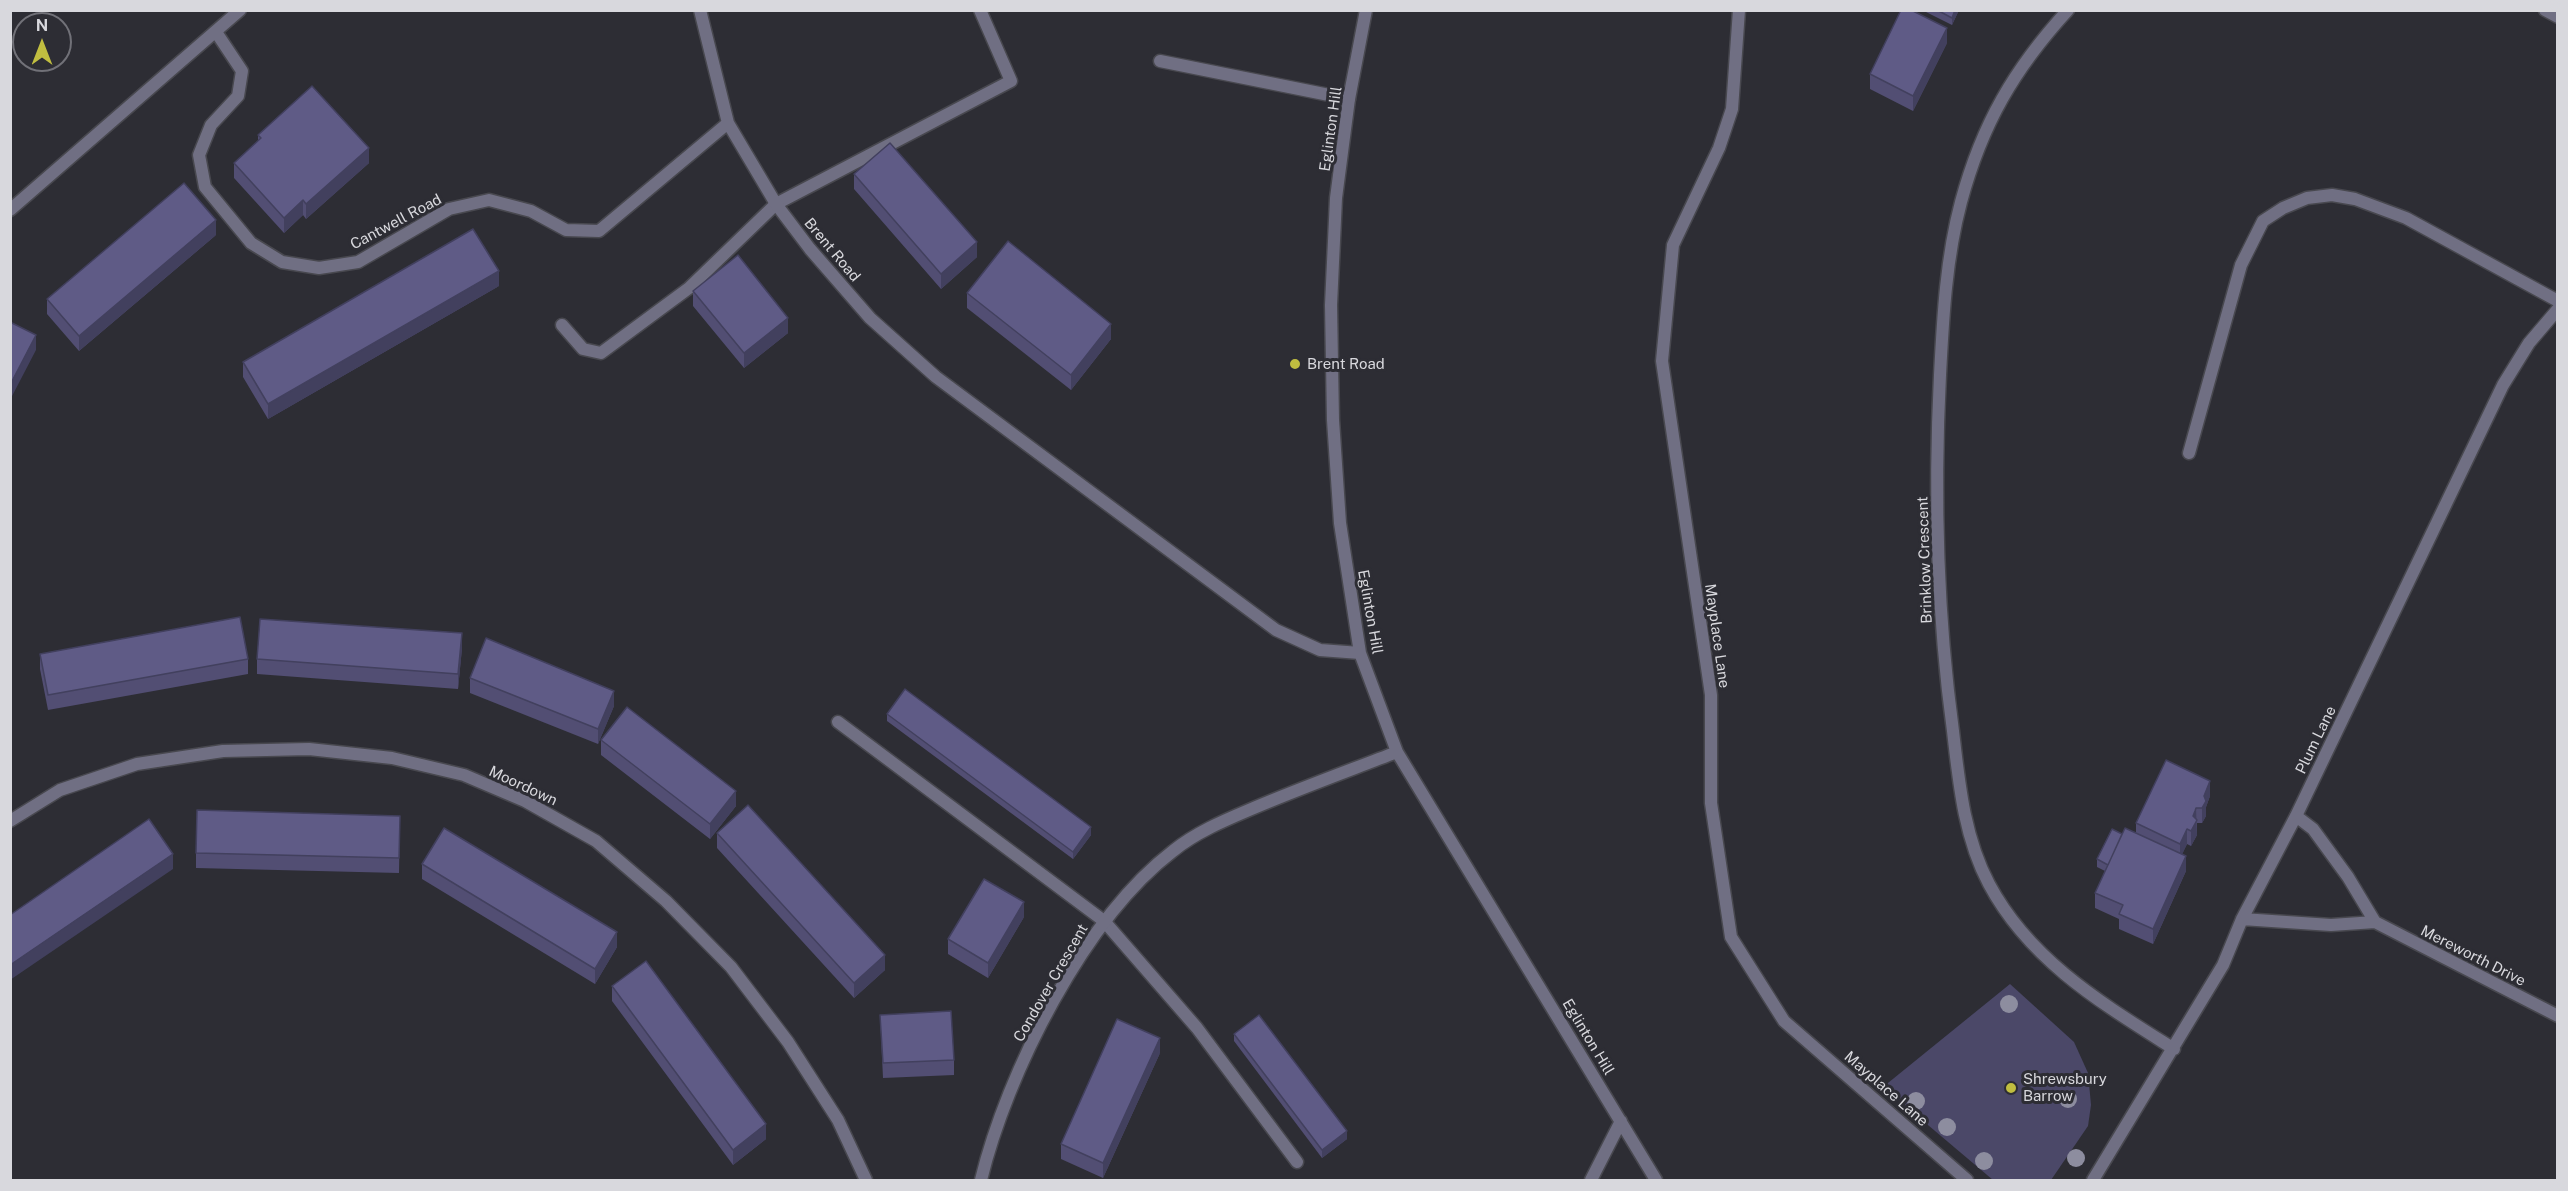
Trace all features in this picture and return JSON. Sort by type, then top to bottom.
[{"type":"street","points":[[10,210],[240,10]]},
{"type":"street","name":"Brent Road","points":[[700,10],[728,123],[776,204],[810,249],[870,318],[936,377],[1276,630],[1320,650],[1360,653]]},
{"type":"street","points":[[562,325],[583,349],[601,353],[689,288],[776,204],[1011,81],[980,10]]},
{"type":"street","name":"Eglinton Hill","points":[[1366,10],[1349,99],[1336,198],[1331,305],[1333,409],[1340,523],[1360,653],[1397,752],[1656,1180]]},
{"type":"street","name":"Mayplace Lane","points":[[1739,10],[1732,109],[1719,148],[1673,245],[1662,361],[1711,695],[1711,802],[1731,937],[1784,1021],[1967,1180]]},
{"type":"street","name":"Brinklow Crescent","points":[[2068,10],[2019,69],[1995,107],[1961,202],[1944,295],[1936,448],[1941,626],[1964,815],[1989,883],[2042,956],[2064,976],[2174,1049]]},
{"type":"street","points":[[2545,10],[2558,17]]},
{"type":"street","name":"Cantwell Road","points":[[216,32],[242,71],[238,96],[211,125],[199,155],[206,187],[251,243],[282,262],[319,268],[358,262],[448,209],[489,200],[531,212],[566,230],[598,231],[728,123]]},
{"type":"street","points":[[1160,61],[1349,99]]},
{"type":"street","points":[[2189,453],[2241,266],[2263,221],[2307,198],[2332,195],[2355,199],[2406,218],[2558,301]]},
{"type":"street","name":"Plum Lane","points":[[2093,1180],[2223,965],[2242,919],[2296,816],[2503,385],[2529,343],[2558,309]]},
{"type":"street","points":[[838,722],[1104,921],[1197,1028],[1297,1162]]},
{"type":"street","name":"Moordown","points":[[10,821],[60,790],[137,764],[223,751],[309,748],[392,758],[464,775],[525,801],[596,841],[666,901],[731,967],[788,1042],[838,1120],[866,1180]]},
{"type":"street","name":"Condover Crescent","points":[[981,1180],[988,1151],[1026,1056],[1065,982],[1104,921],[1134,887],[1173,850],[1219,823],[1397,752]]},
{"type":"street","points":[[2242,919],[2331,925],[2375,922],[2348,877],[2313,829],[2296,816]]},
{"type":"street","name":"Mereworth Drive","points":[[2375,922],[2558,1017]]},
{"type":"street","points":[[1591,1180],[1621,1121]]},
{"type":"shaded area","points":[[2010,984],[2074,1042],[2088,1073],[2091,1105],[2088,1126],[2051,1180],[1993,1180],[1883,1087]]},
{"type":"building","points":[[1901,10],[1911,10],[1947,28],[1913,96],[1870,74]]},
{"type":"building","points":[[1937,10],[1955,10],[1952,18]]},
{"type":"building","points":[[312,86],[369,148],[306,204],[303,200],[284,218],[234,163],[261,138],[258,135]]},
{"type":"building","points":[[890,143],[977,242],[941,274],[854,174]]},
{"type":"building","points":[[184,183],[216,220],[79,336],[47,299]]},
{"type":"building","points":[[473,229],[499,271],[268,404],[243,362]]},
{"type":"building","points":[[1008,241],[1111,324],[1071,375],[967,293]]},
{"type":"building","points":[[738,255],[788,318],[744,353],[693,291]]},
{"type":"building","points":[[10,322],[36,335],[10,385]]},
{"type":"building","points":[[240,617],[248,659],[48,695],[40,654]]},
{"type":"building","points":[[260,619],[462,633],[458,674],[257,659]]},
{"type":"building","points":[[486,638],[614,691],[598,729],[470,678]]},
{"type":"building","points":[[905,689],[1091,827],[1073,852],[887,714]]},
{"type":"building","points":[[627,707],[736,791],[710,824],[601,740]]},
{"type":"building","points":[[2166,760],[2210,781],[2204,796],[2206,801],[2202,808],[2196,808],[2193,816],[2197,820],[2191,831],[2187,829],[2180,844],[2136,823]]},
{"type":"building","points":[[748,805],[885,955],[854,983],[717,833]]},
{"type":"building","points":[[197,810],[400,816],[399,858],[196,853]]},
{"type":"building","points":[[149,819],[173,854],[10,965],[10,915]]},
{"type":"building","points":[[444,828],[617,932],[595,969],[422,864]]},
{"type":"building","points":[[2125,828],[2186,856],[2153,929],[2119,914],[2123,905],[2095,893]]},
{"type":"building","points":[[2112,829],[2122,834],[2108,865],[2097,859]]},
{"type":"building","points":[[984,879],[1024,902],[988,963],[948,939]]},
{"type":"building","points":[[646,961],[766,1124],[733,1150],[612,986]]},
{"type":"building","points":[[951,1011],[954,1060],[883,1063],[880,1015]]},
{"type":"building","points":[[1259,1015],[1347,1131],[1322,1150],[1234,1034]]},
{"type":"building","points":[[1117,1019],[1160,1038],[1103,1163],[1061,1144]]},
{"type":"place","name":"Brent Road","points":[[1295,364]]},
{"type":"place","name":"Shrewsbury Barrow","points":[[2011,1088]]}]
